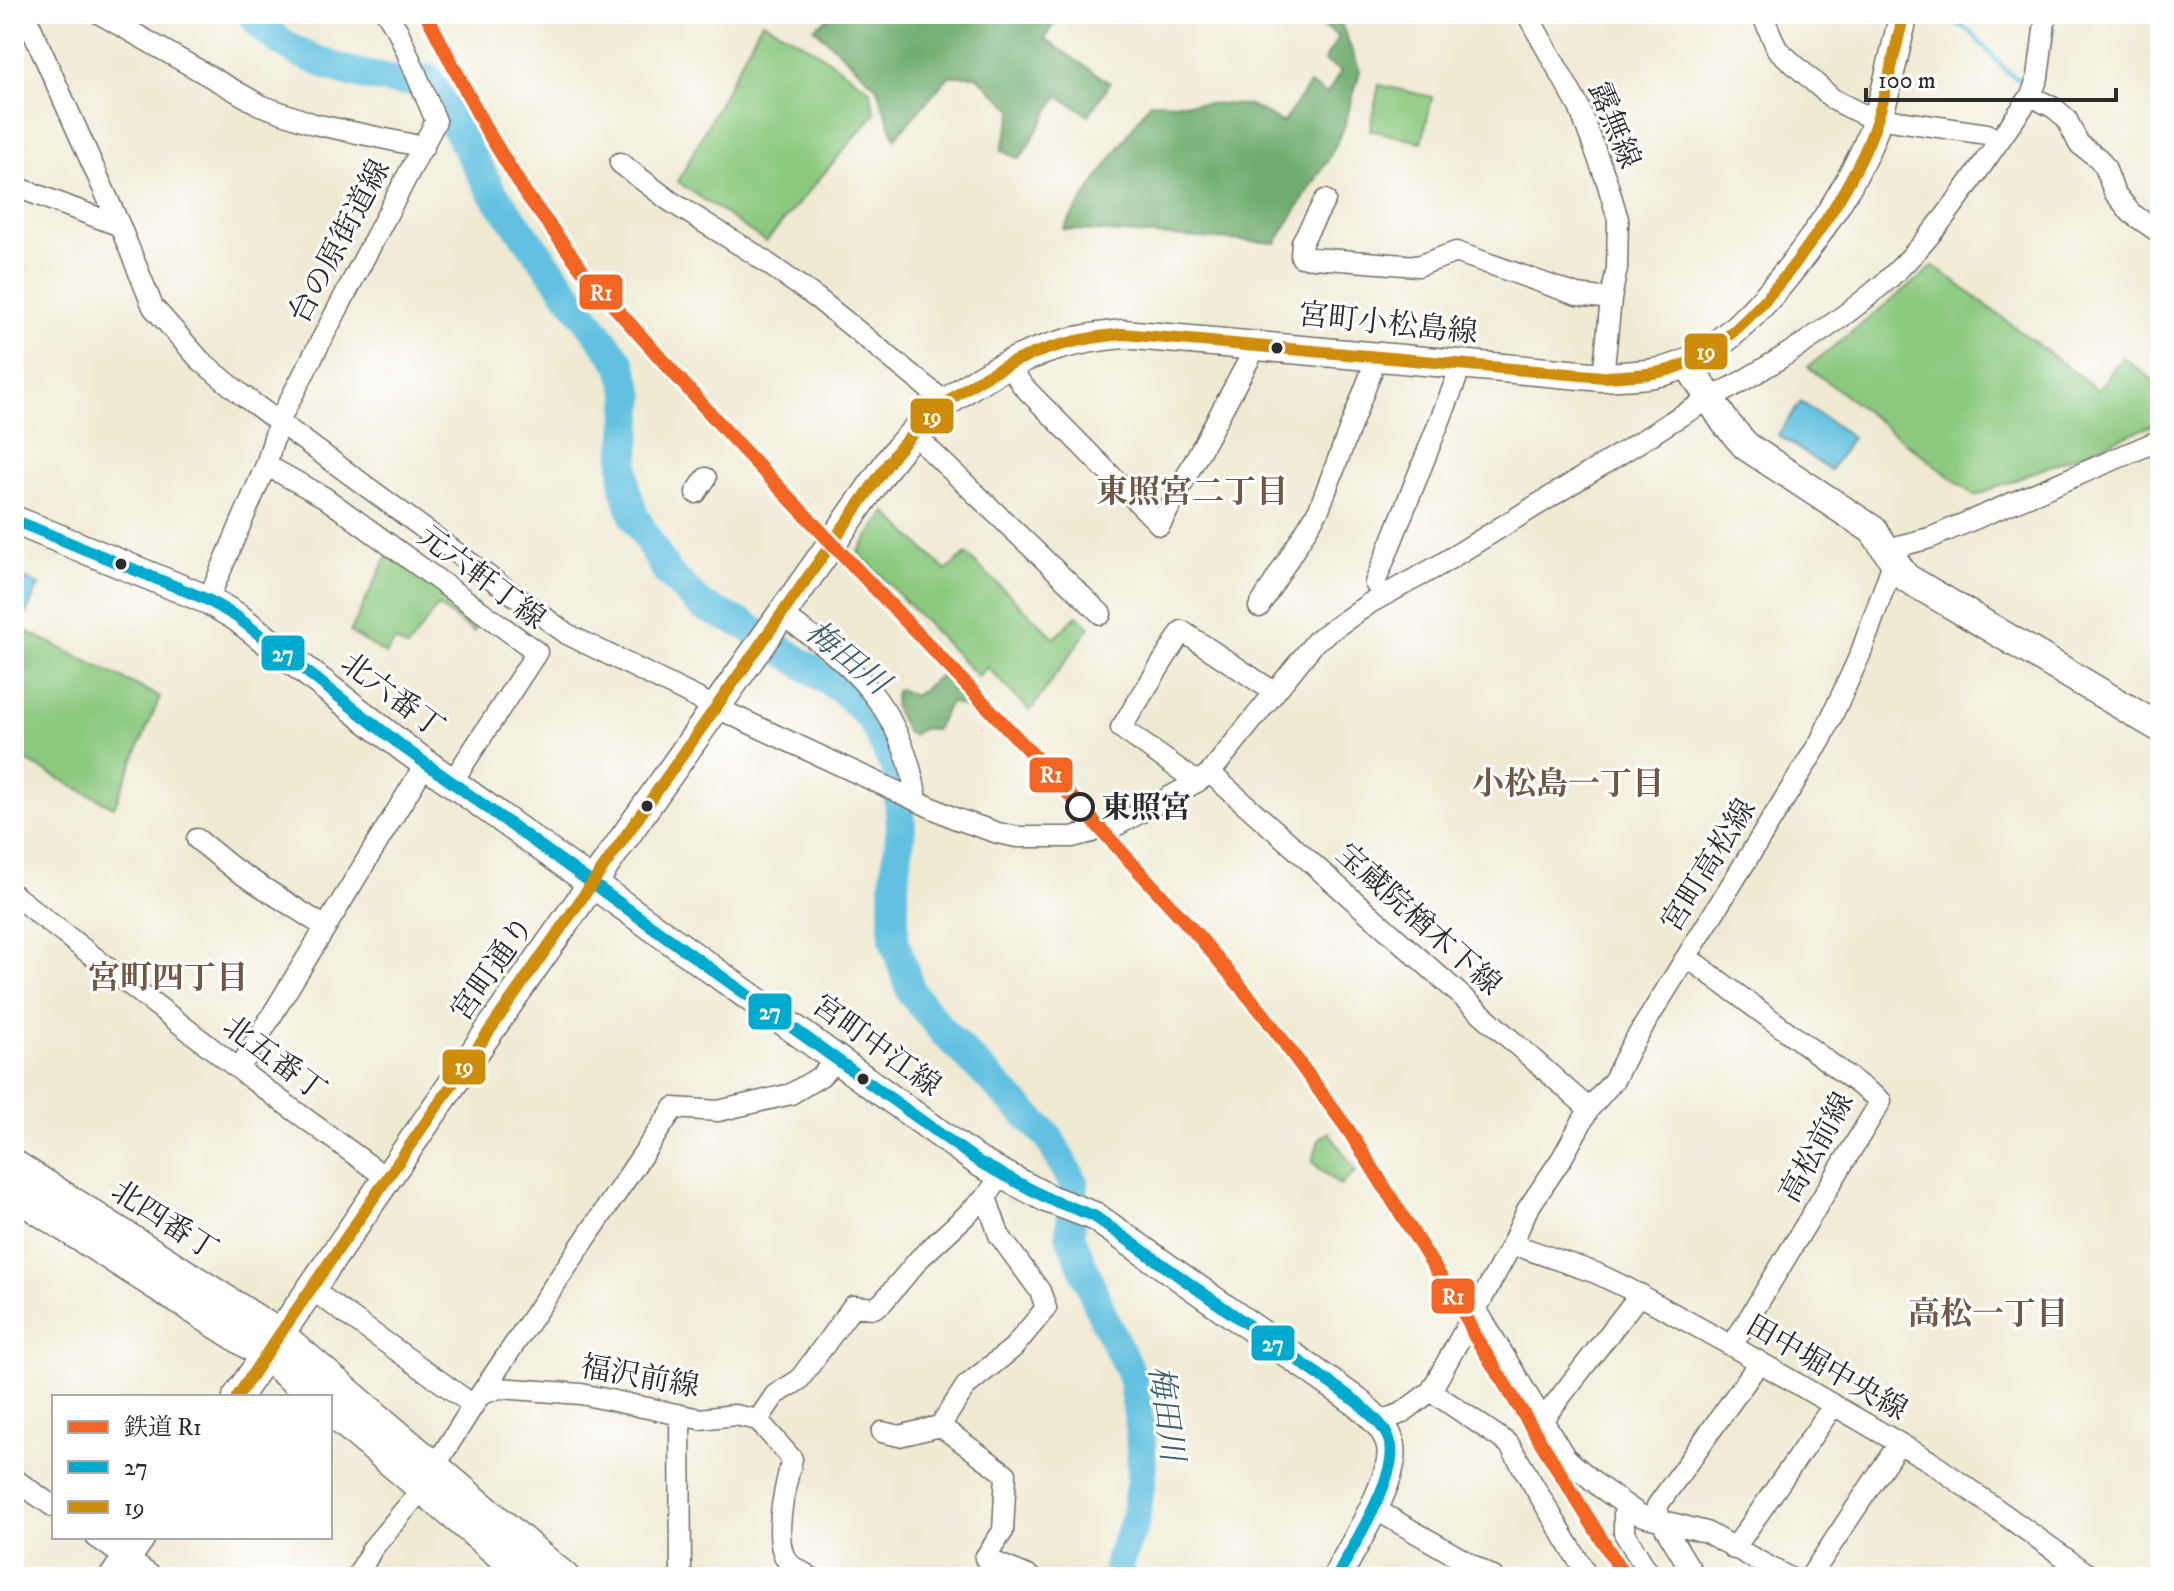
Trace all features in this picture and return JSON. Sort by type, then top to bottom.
[{"type":"street","points":[[25,14],[153,307],[200,360],[279,421],[567,634],[717,708],[954,818],[1008,835],[1072,837],[1092,832]]},
{"type":"street","points":[[100,14],[260,105],[314,124],[424,147]]},
{"type":"street","name":"台の原街道線","points":[[208,600],[266,465],[279,421],[436,121],[398,31],[387,14]]},
{"type":"street","name":"露無線","points":[[1527,14],[1579,107],[1618,219],[1617,268],[1603,377]]},
{"type":"street","points":[[1762,14],[1777,49],[1834,100],[1877,118],[1987,134],[1997,141]]},
{"type":"street","name":"宮町小松島線","points":[[779,616],[914,431],[964,388],[1009,364],[1060,344],[1123,334],[1603,377],[1656,374],[1687,363],[1713,348],[1744,322],[1785,276],[1854,171],[1877,118],[1904,14]]},
{"type":"street","points":[[1114,827],[1204,778],[1316,641],[1383,596],[1441,564],[1654,433],[1684,411],[1710,399],[1808,340],[1881,286],[1930,235],[2031,96],[2038,77],[2046,14]]},
{"type":"street","points":[[2031,96],[2066,118],[2079,144],[2105,167],[2114,192],[2131,213],[2160,233]]},
{"type":"street","points":[[620,163],[670,201],[753,253],[818,299],[945,402]]},
{"type":"street","points":[[14,186],[120,226]]},
{"type":"street","points":[[1325,200],[1302,242],[1301,257],[1418,266],[1456,252],[1577,295],[1611,299]]},
{"type":"street","points":[[1009,364],[1022,385],[1160,525],[1257,345]]},
{"type":"street","points":[[1259,607],[1319,509],[1371,373],[1374,357]]},
{"type":"street","points":[[1687,363],[1746,446],[1873,530],[1905,577],[2160,728]]},
{"type":"street","points":[[1383,596],[1375,583],[1450,394],[1458,365]]},
{"type":"street","points":[[914,431],[1101,614]]},
{"type":"street","points":[[1894,559],[1899,546],[1930,538],[2160,440]]},
{"type":"street","name":"元六軒丁線","points":[[266,465],[324,497],[537,652],[452,782]]},
{"type":"street","name":"北六番丁","points":[[14,520],[208,600],[237,617],[426,763],[592,882]]},
{"type":"street","name":"宮町高松線","points":[[1379,1422],[1402,1413],[1431,1391],[1512,1244],[1527,1210],[1562,1158],[1589,1109],[1614,1080],[1630,1048],[1825,732],[1860,655],[1894,559]]},
{"type":"street","points":[[779,616],[830,652],[881,702],[904,749],[915,799]]},
{"type":"street","name":"宮町通り","points":[[238,1395],[779,616]]},
{"type":"street","name":"宝蔵院楢木下線","points":[[1274,692],[1182,631],[1120,727],[1204,778],[1589,1109]]},
{"type":"street","points":[[239,1069],[426,763]]},
{"type":"street","points":[[197,839],[234,869],[325,927]]},
{"type":"street","name":"宮町中江線","points":[[592,882],[979,1162],[994,1186],[1049,1199],[1086,1213],[1357,1402],[1379,1422]]},
{"type":"street","name":"北五番丁","points":[[14,895],[239,1069],[388,1179]]},
{"type":"street","name":"高松前線","points":[[1687,957],[1881,1101],[1732,1346]]},
{"type":"street","points":[[357,1577],[372,1549],[428,1478],[674,1108],[718,1111],[791,1094],[821,1076],[838,1058]]},
{"type":"street","name":"北四番丁","points":[[14,1164],[272,1345]]},
{"type":"street","points":[[810,1577],[789,1564],[782,1550],[781,1506],[792,1459],[758,1420],[775,1395],[799,1380],[853,1306],[874,1308],[882,1303],[920,1258],[994,1186]]},
{"type":"street","points":[[882,1432],[899,1436],[940,1426],[966,1386],[1013,1348],[1046,1308],[1040,1291],[999,1235],[994,1186]]},
{"type":"street","name":"北四番丁","points":[[14,1195],[272,1345]]},
{"type":"street","name":"田中堀中央線","points":[[1512,1244],[1596,1273],[1732,1346],[1928,1460],[2092,1577]]},
{"type":"street","points":[[311,1289],[477,1400]]},
{"type":"street","points":[[1544,1418],[1640,1294]]},
{"type":"street","points":[[1476,1309],[1565,1457],[1640,1515],[1706,1532],[1788,1577]]},
{"type":"street","points":[[272,1345],[312,1395]]},
{"type":"street","points":[[272,1345],[331,1395]]},
{"type":"street","points":[[1695,1577],[1660,1519],[1657,1506],[1759,1363]]},
{"type":"street","name":"福沢前線","points":[[477,1400],[499,1388],[581,1394],[700,1419],[735,1415],[758,1420]]},
{"type":"street","points":[[1431,1391],[1509,1444],[1588,1577]]},
{"type":"street","points":[[332,1396],[428,1478],[526,1577]]},
{"type":"street","points":[[1734,1549],[1833,1406]]},
{"type":"street","points":[[332,1412],[565,1577]]},
{"type":"street","points":[[680,1415],[681,1577]]},
{"type":"street","points":[[1338,1577],[1392,1466],[1391,1444],[1379,1422]]},
{"type":"street","points":[[940,1426],[1006,1474],[1003,1531],[985,1558],[1030,1577]]},
{"type":"street","points":[[1810,1577],[1899,1443]]},
{"type":"street","points":[[14,1479],[52,1506]]},
{"type":"street","points":[[1624,1504],[1624,1533],[1651,1577]]},
{"type":"street","points":[[1373,1508],[1493,1577]]},
{"type":"street","points":[[99,1539],[153,1577]]},
{"type":"green space","points":[[834,14],[1060,14],[1045,39],[1110,83],[1089,115],[1058,96],[1020,159],[1001,151],[1014,110],[976,76],[949,76],[895,138],[876,86],[814,28]]},
{"type":"green space","points":[[1318,14],[1342,14],[1340,21],[1360,71],[1344,128],[1276,243],[1063,229],[1150,102],[1250,105],[1283,123],[1309,84],[1327,94],[1341,71],[1324,61],[1339,37],[1317,22]]},
{"type":"green space","points":[[762,21],[813,49],[869,89],[875,113],[766,242],[678,182]]},
{"type":"green space","points":[[1379,85],[1432,97],[1422,142],[1370,130]]},
{"type":"green space","points":[[1934,266],[2098,390],[2122,357],[2160,385],[2160,419],[2153,425],[1975,496],[1808,367]]},
{"type":"green space","points":[[886,512],[946,571],[966,554],[1055,638],[1077,615],[1090,627],[1030,711],[987,667],[978,677],[858,552]]},
{"type":"green space","points":[[390,550],[483,617],[473,632],[438,606],[407,648],[395,641],[386,654],[350,632]]},
{"type":"green space","points":[[22,629],[160,697],[114,807],[14,755],[14,646]]},
{"type":"green space","points":[[945,674],[980,704],[993,725],[986,725],[965,708],[950,702],[936,729],[922,729],[913,735],[906,732],[894,707],[896,691],[899,689],[914,696]]},
{"type":"green space","points":[[1329,1132],[1356,1171],[1340,1186],[1312,1162],[1320,1138]]},
{"type":"water","points":[[1801,402],[1852,437],[1830,470],[1778,435]]},
{"type":"water","points":[[14,573],[39,585],[14,640]]},
{"type":"waterway","name":"梅田川","points":[[252,14],[277,39],[311,58],[389,80],[428,79],[492,192],[621,364],[631,397],[624,463],[625,487],[634,516],[667,572],[702,606],[745,625],[842,690],[871,718],[897,771],[901,828],[894,883],[894,940],[911,992],[943,1032],[1048,1136],[1074,1184],[1070,1235],[1105,1321],[1132,1376],[1140,1427],[1142,1471],[1135,1521],[1120,1559],[1117,1577]]},
{"type":"waterway","points":[[1943,14],[1971,32],[2007,72],[2028,85]]},
{"type":"rail line","name":"R1","points":[[426,14],[486,129],[526,194],[586,275],[734,440],[1035,757],[1201,939],[1264,1015],[1349,1131],[1625,1577]]},
{"type":"transit line","name":"19","points":[[238,1395],[564,924],[895,454],[942,406],[996,370],[1026,357],[1057,346],[1123,334],[1603,377],[1646,374],[1687,363],[1713,347],[1767,298],[1837,203],[1855,172],[1874,128],[1904,14]]},
{"type":"transit line","name":"27","points":[[14,520],[208,600],[237,617],[407,750],[979,1162],[1049,1199],[1094,1216],[1357,1402],[1386,1433],[1391,1446],[1391,1459],[1381,1493],[1337,1577]]},
{"type":"place","name":"東照宮","points":[[1080,807]]},
{"type":"district","name":"東照宮二丁目","points":[[1192,491]]},
{"type":"district","name":"小松島一丁目","points":[[1568,783]]},
{"type":"district","name":"宮町四丁目","points":[[168,977]]},
{"type":"district","name":"高松一丁目","points":[[1988,1313]]}]
